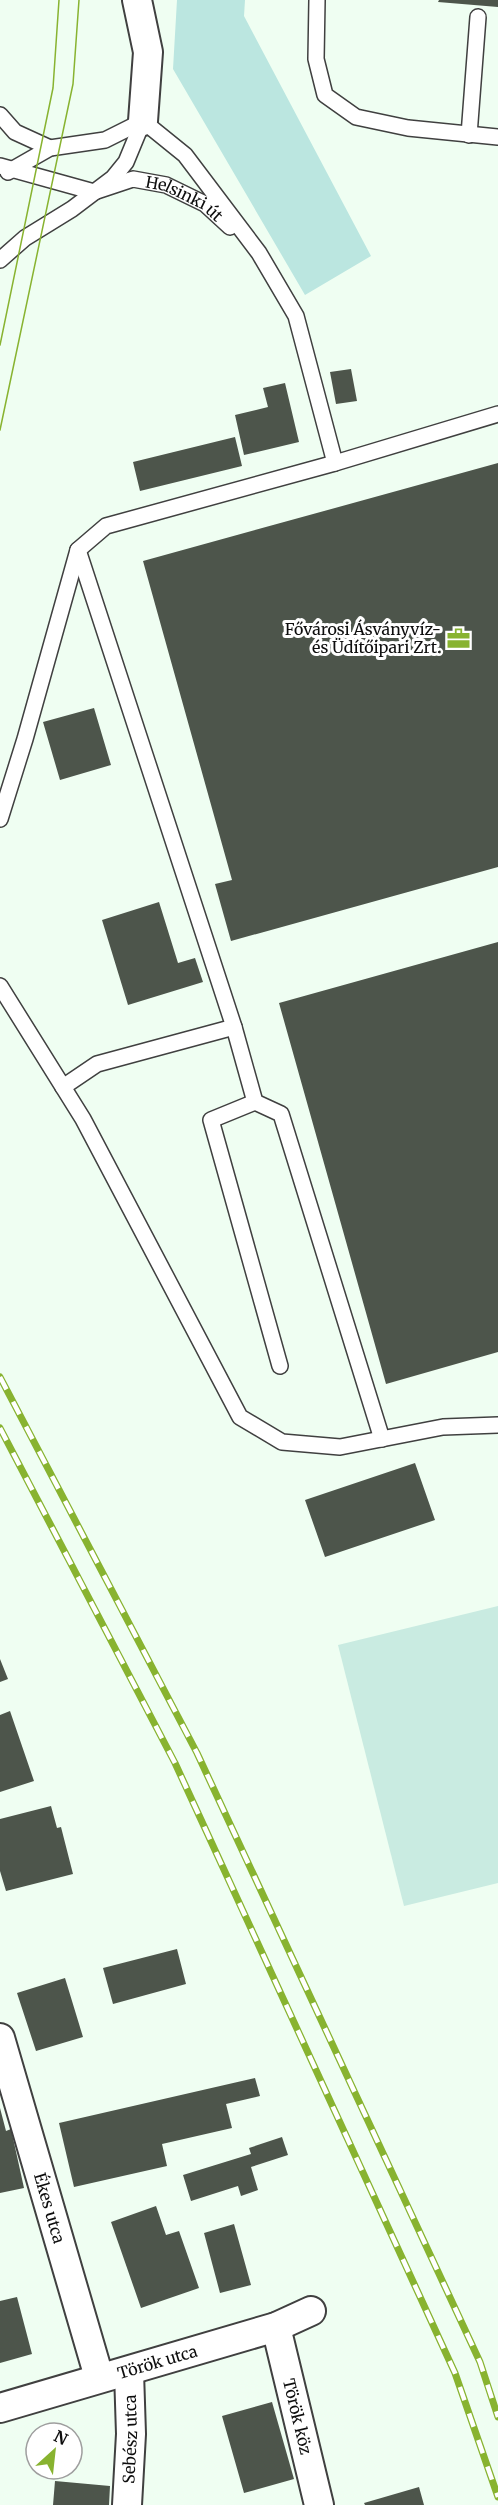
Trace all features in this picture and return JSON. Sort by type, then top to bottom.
[{"type":"street","name":"Helsinki út","points":[[137,0],[148,52],[143,121]]},
{"type":"street","name":"Ékes utca","points":[[0,2038],[99,2377]]},
{"type":"street","name":"Török utca","points":[[0,2408],[99,2377],[129,2372],[276,2327],[311,2312]]},
{"type":"street","name":"Török köz","points":[[276,2327],[319,2505]]},
{"type":"street","name":"Sebész utca","points":[[127,2505],[131,2434],[129,2372]]},
{"type":"lane","points":[[317,0],[316,59],[325,95],[356,117],[408,128],[498,137]]},
{"type":"lane","points":[[469,135],[478,17]]},
{"type":"lane","points":[[0,115],[15,132],[50,148]]},
{"type":"lane","points":[[3,171],[50,148],[105,140],[143,121]]},
{"type":"lane","name":"Helsinki út","points":[[0,260],[25,238],[113,178],[126,162],[143,121],[185,156],[259,253],[296,316],[335,463]]},
{"type":"lane","points":[[3,171],[94,192]]},
{"type":"lane","name":"Helsinki út","points":[[94,192],[133,179],[166,185],[206,204],[259,253]]},
{"type":"lane","points":[[0,819],[78,550],[105,526],[335,463],[498,414]]},
{"type":"lane","points":[[78,550],[234,1027],[255,1102]]},
{"type":"lane","points":[[0,986],[83,1119],[240,1417],[282,1442],[340,1447],[443,1427],[498,1425]]},
{"type":"lane","points":[[63,1087],[97,1064],[234,1027]]},
{"type":"lane","points":[[280,1366],[211,1120],[255,1102],[281,1114],[382,1439]]},
{"type":"shaded area","points":[[177,0],[245,0],[244,16],[371,256],[305,295],[173,69]]},
{"type":"shaded area","points":[[498,1606],[498,1883],[404,1906],[338,1645]]},
{"type":"building","points":[[439,0],[498,0],[498,7],[438,2]]},
{"type":"building","points":[[351,369],[357,401],[336,404],[330,372]]},
{"type":"building","points":[[285,383],[299,442],[244,455],[235,415],[268,407],[263,388]]},
{"type":"building","points":[[235,437],[242,466],[140,491],[133,462]]},
{"type":"building","points":[[498,463],[498,867],[231,941],[215,884],[232,880],[143,561]]},
{"type":"building","points":[[94,708],[111,765],[60,780],[43,722]]},
{"type":"building","points":[[159,902],[178,963],[195,958],[203,982],[128,1005],[102,920]]},
{"type":"building","points":[[498,942],[498,1352],[386,1384],[279,1003]]},
{"type":"building","points":[[415,1463],[435,1520],[325,1557],[305,1500]]},
{"type":"building","points":[[0,1659],[8,1679],[0,1682]]},
{"type":"building","points":[[10,1711],[34,1781],[0,1792],[0,1715]]},
{"type":"building","points":[[51,1806],[57,1828],[61,1827],[73,1874],[6,1891],[0,1871],[0,1819]]},
{"type":"building","points":[[177,1949],[186,1984],[113,2004],[103,1968]]},
{"type":"building","points":[[65,1978],[83,2037],[36,2051],[17,1993]]},
{"type":"building","points":[[255,2078],[260,2096],[226,2104],[232,2128],[162,2144],[167,2166],[74,2187],[59,2123]]},
{"type":"building","points":[[0,2108],[6,2131],[11,2129],[24,2188],[0,2193]]},
{"type":"building","points":[[282,2137],[288,2155],[251,2167],[258,2190],[241,2196],[238,2186],[191,2201],[183,2175],[251,2154],[249,2148]]},
{"type":"building","points":[[156,2206],[166,2235],[179,2231],[199,2288],[141,2308],[111,2222]]},
{"type":"building","points":[[234,2224],[251,2285],[220,2293],[204,2233]]},
{"type":"building","points":[[17,2297],[32,2354],[0,2363],[0,2301]]},
{"type":"building","points":[[272,2402],[294,2479],[244,2493],[222,2416]]},
{"type":"building","points":[[55,2481],[110,2486],[109,2505],[53,2505]]},
{"type":"building","points":[[419,2487],[424,2505],[365,2505],[364,2503]]},
{"type":"tram line","points":[[0,345],[53,88],[59,0]]},
{"type":"tram line","points":[[0,430],[73,84],[79,0]]},
{"type":"railway","points":[[0,1377],[197,1753],[480,2362],[498,2417]]},
{"type":"railway","points":[[0,1428],[175,1763],[455,2373],[498,2497]]},
{"type":"place","name":"Fővárosi Ásványvíz- és Üdítőipari Zrt.","points":[[459,638]]}]
